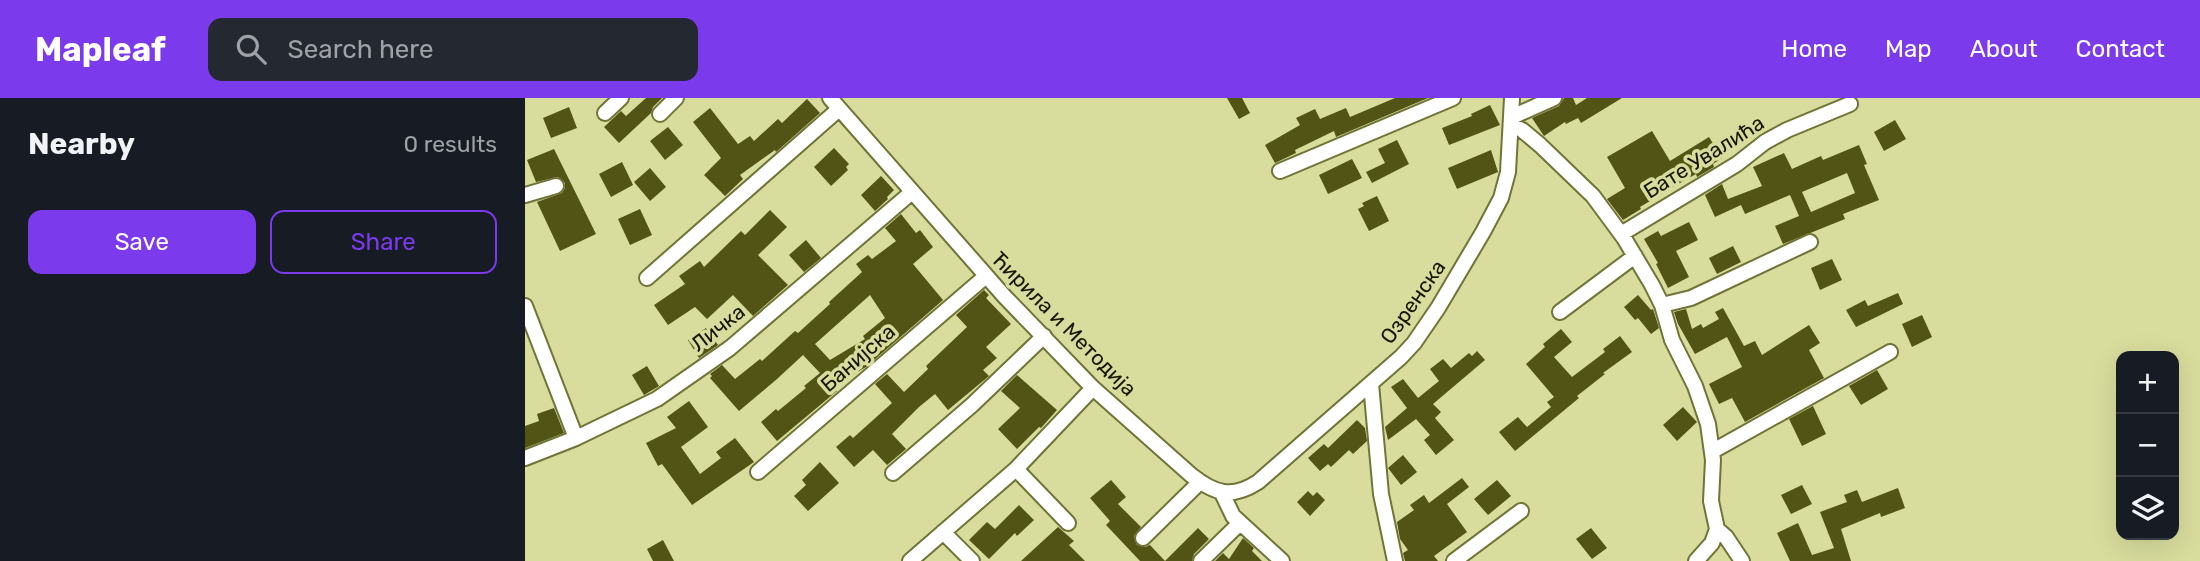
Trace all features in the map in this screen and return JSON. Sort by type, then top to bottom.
[{"type":"street","points":[[605,113],[621,98]]},
{"type":"street","points":[[660,114],[676,98]]},
{"type":"street","points":[[1280,171],[1453,98]]},
{"type":"street","name":"Озренска","points":[[1222,493],[1243,490],[1258,482],[1414,343],[1490,220],[1505,187],[1512,98]]},
{"type":"street","points":[[1554,98],[1511,121],[1577,179],[1621,234],[1662,306],[1672,340],[1703,407],[1713,451],[1711,501],[1717,529],[1712,543],[1696,561]]},
{"type":"street","points":[[647,278],[834,103]]},
{"type":"street","name":"Ћирила и Методија","points":[[834,103],[986,276],[1093,388],[1200,482],[1222,493]]},
{"type":"street","name":"Бате Увалића","points":[[1621,234],[1737,164],[1765,142],[1850,104]]},
{"type":"street","points":[[525,195],[556,186]]},
{"type":"street","name":"Личка","points":[[525,458],[576,438],[657,399],[730,348],[912,192]]},
{"type":"street","points":[[1662,306],[1691,298],[1810,242]]},
{"type":"street","points":[[1560,312],[1635,256]]},
{"type":"street","name":"Банијска","points":[[758,472],[986,276]]},
{"type":"street","points":[[525,306],[576,438]]},
{"type":"street","points":[[893,473],[972,405],[1044,336]]},
{"type":"street","points":[[1713,451],[1890,352]]},
{"type":"street","points":[[1371,384],[1381,494],[1395,561]]},
{"type":"street","points":[[910,561],[1016,469],[1093,388]]},
{"type":"street","points":[[1016,469],[1068,523]]},
{"type":"street","points":[[1143,538],[1200,482]]},
{"type":"street","points":[[1222,493],[1233,516],[1282,561]]},
{"type":"street","points":[[1454,561],[1521,511]]},
{"type":"street","points":[[1201,561],[1240,523]]},
{"type":"street","points":[[1717,529],[1726,537],[1742,561]]},
{"type":"street","points":[[943,532],[972,561]]},
{"type":"building","points":[[646,98],[662,98],[651,113],[619,143],[604,127],[621,111],[626,116]]},
{"type":"building","points":[[1227,98],[1242,98],[1250,113],[1239,119]]},
{"type":"building","points":[[1395,98],[1428,98],[1336,137],[1334,131],[1275,163],[1265,145],[1300,125],[1296,118],[1315,109],[1320,119],[1346,108],[1350,117]]},
{"type":"building","points":[[1564,98],[1573,98],[1576,105],[1587,98],[1622,98],[1581,123],[1578,118],[1566,124],[1565,122],[1544,136],[1532,118],[1559,106]]},
{"type":"building","points":[[807,99],[820,113],[776,152],[775,150],[740,175],[743,179],[725,196],[704,175],[721,158],[693,122],[710,108],[738,144],[750,136],[754,141],[778,119],[782,123]]},
{"type":"building","points":[[1490,105],[1500,125],[1449,145],[1442,128],[1472,116],[1471,114]]},
{"type":"building","points":[[569,107],[577,128],[551,138],[543,118]]},
{"type":"building","points":[[1895,120],[1906,139],[1884,151],[1874,132]]},
{"type":"building","points":[[668,127],[683,145],[665,160],[650,141]]},
{"type":"building","points":[[1652,131],[1670,161],[1709,137],[1722,158],[1713,164],[1714,167],[1680,183],[1623,220],[1607,199],[1625,188],[1607,157]]},
{"type":"building","points":[[1397,140],[1409,164],[1372,183],[1366,172],[1385,163],[1378,149]]},
{"type":"building","points":[[1859,145],[1867,164],[1864,165],[1879,200],[1843,214],[1845,219],[1783,244],[1775,226],[1799,216],[1790,195],[1745,214],[1741,205],[1715,217],[1705,195],[1722,184],[1728,199],[1762,186],[1753,167],[1784,153],[1792,169],[1821,156],[1823,160]],"holes":[[[1847,173],[1855,193],[1811,212],[1802,192]]]},
{"type":"building","points":[[834,148],[849,164],[846,167],[848,170],[831,186],[814,167]]},
{"type":"building","points":[[554,149],[596,234],[560,251],[537,202],[562,193],[565,183],[558,177],[536,182],[527,160]]},
{"type":"building","points":[[1491,150],[1498,172],[1457,189],[1448,168]]},
{"type":"building","points":[[1352,159],[1362,178],[1328,194],[1319,175]]},
{"type":"building","points":[[622,162],[633,185],[611,197],[599,174]]},
{"type":"building","points":[[650,168],[666,187],[650,201],[634,182]]},
{"type":"building","points":[[881,176],[894,190],[875,211],[861,195]]},
{"type":"building","points":[[1377,196],[1389,221],[1369,231],[1358,209],[1364,206],[1362,203]]},
{"type":"building","points":[[640,209],[652,235],[630,245],[618,219]]},
{"type":"building","points":[[770,210],[787,227],[758,255],[788,285],[753,316],[733,295],[707,319],[695,307],[668,325],[654,305],[685,284],[679,276],[700,261],[704,267],[741,231],[745,235]]},
{"type":"building","points":[[901,214],[916,233],[920,230],[933,247],[913,264],[943,300],[866,367],[833,386],[837,391],[777,441],[761,422],[806,388],[804,386],[820,373],[803,355],[739,411],[710,378],[710,374],[722,365],[735,379],[760,359],[762,361],[795,331],[798,333],[862,272],[856,264],[868,255],[872,259],[896,241],[885,228]],"holes":[[[870,295],[885,318],[863,336],[865,339],[830,360],[815,344]]]},
{"type":"building","points":[[1689,222],[1698,240],[1676,251],[1689,277],[1668,288],[1644,239],[1658,231],[1661,236]]},
{"type":"building","points":[[806,240],[821,258],[804,272],[789,255]]},
{"type":"building","points":[[1733,246],[1741,262],[1717,274],[1709,258]]},
{"type":"building","points":[[1832,259],[1842,280],[1820,290],[1811,268]]},
{"type":"building","points":[[984,290],[989,295],[986,298],[1011,324],[986,347],[997,358],[983,370],[989,376],[948,410],[935,394],[919,407],[892,434],[906,449],[887,465],[873,450],[854,467],[836,447],[850,435],[853,438],[892,403],[875,384],[887,374],[904,392],[928,369],[926,366],[967,327],[956,315]]},
{"type":"building","points":[[1898,293],[1903,304],[1856,327],[1846,310],[1865,300],[1868,306]]},
{"type":"building","points":[[1638,295],[1653,309],[1659,328],[1651,334],[1638,318],[1635,320],[1624,307]]},
{"type":"building","points":[[1723,308],[1744,346],[1755,341],[1762,355],[1809,325],[1820,343],[1809,350],[1824,378],[1745,422],[1732,398],[1719,404],[1709,384],[1742,367],[1727,337],[1695,354],[1674,312],[1686,309],[1692,329],[1701,324],[1703,328],[1719,319],[1715,312]]},
{"type":"building","points":[[1922,315],[1932,337],[1912,347],[1902,324]]},
{"type":"building","points":[[706,328],[718,345],[699,358],[688,340]]},
{"type":"building","points":[[1561,329],[1572,342],[1554,357],[1572,377],[1605,352],[1603,349],[1620,336],[1632,352],[1603,373],[1605,374],[1577,396],[1579,398],[1515,451],[1499,432],[1518,417],[1527,427],[1551,407],[1547,402],[1554,397],[1526,364],[1545,347],[1543,344]]},
{"type":"building","points":[[1477,351],[1485,360],[1433,404],[1441,412],[1435,418],[1454,440],[1436,455],[1424,440],[1430,435],[1416,419],[1388,440],[1385,427],[1407,408],[1391,387],[1403,379],[1418,398],[1439,381],[1430,369],[1443,359],[1451,368],[1469,353],[1472,356]]},
{"type":"building","points":[[647,366],[659,386],[644,395],[632,375]]},
{"type":"building","points":[[1877,370],[1888,389],[1861,405],[1849,386]]},
{"type":"building","points":[[1017,375],[1057,410],[1017,449],[998,429],[1020,408],[1001,391]]},
{"type":"building","points":[[689,401],[708,427],[681,447],[700,474],[721,458],[716,452],[735,438],[754,462],[692,505],[662,464],[658,466],[646,443],[676,428],[667,417]]},
{"type":"building","points":[[1813,406],[1826,434],[1802,446],[1789,419]]},
{"type":"building","points":[[1683,407],[1697,422],[1677,441],[1663,425]]},
{"type":"building","points":[[554,408],[564,433],[525,448],[525,426],[539,421],[537,414]]},
{"type":"building","points":[[1357,420],[1365,428],[1367,441],[1353,454],[1349,450],[1331,467],[1328,464],[1320,471],[1308,458],[1324,444],[1328,448]]},
{"type":"building","points":[[1403,455],[1417,472],[1401,485],[1388,468]]},
{"type":"building","points":[[820,462],[839,483],[808,511],[794,496],[806,485],[802,480]]},
{"type":"building","points":[[1462,478],[1469,487],[1447,504],[1467,532],[1434,556],[1438,561],[1405,561],[1403,553],[1408,550],[1400,539],[1397,522],[1414,510],[1410,505],[1424,495],[1429,503]]},
{"type":"building","points":[[1111,480],[1126,497],[1118,504],[1141,527],[1134,536],[1137,545],[1150,545],[1165,561],[1140,561],[1106,525],[1110,521],[1090,498]]},
{"type":"building","points":[[1497,480],[1511,496],[1488,515],[1474,499]]},
{"type":"building","points":[[1802,485],[1812,504],[1791,514],[1781,495]]},
{"type":"building","points":[[1898,488],[1905,508],[1881,517],[1880,513],[1841,529],[1851,561],[1790,561],[1777,533],[1798,523],[1812,555],[1834,548],[1820,512],[1847,502],[1844,495],[1857,490],[1862,502]]},
{"type":"building","points":[[1308,491],[1313,496],[1317,492],[1325,500],[1310,516],[1297,502]]},
{"type":"building","points":[[1019,505],[1034,520],[1017,536],[1015,533],[989,559],[969,540],[987,522],[995,529]]},
{"type":"building","points":[[1058,527],[1074,541],[1069,545],[1085,561],[1021,561]]},
{"type":"building","points":[[1198,528],[1209,539],[1194,554],[1192,561],[1165,561]]},
{"type":"building","points":[[1591,528],[1607,548],[1592,559],[1576,539]]},
{"type":"building","points":[[1243,538],[1254,548],[1252,551],[1262,561],[1215,561],[1223,553],[1229,559]]},
{"type":"building","points":[[663,540],[674,561],[653,561],[647,549]]}]
